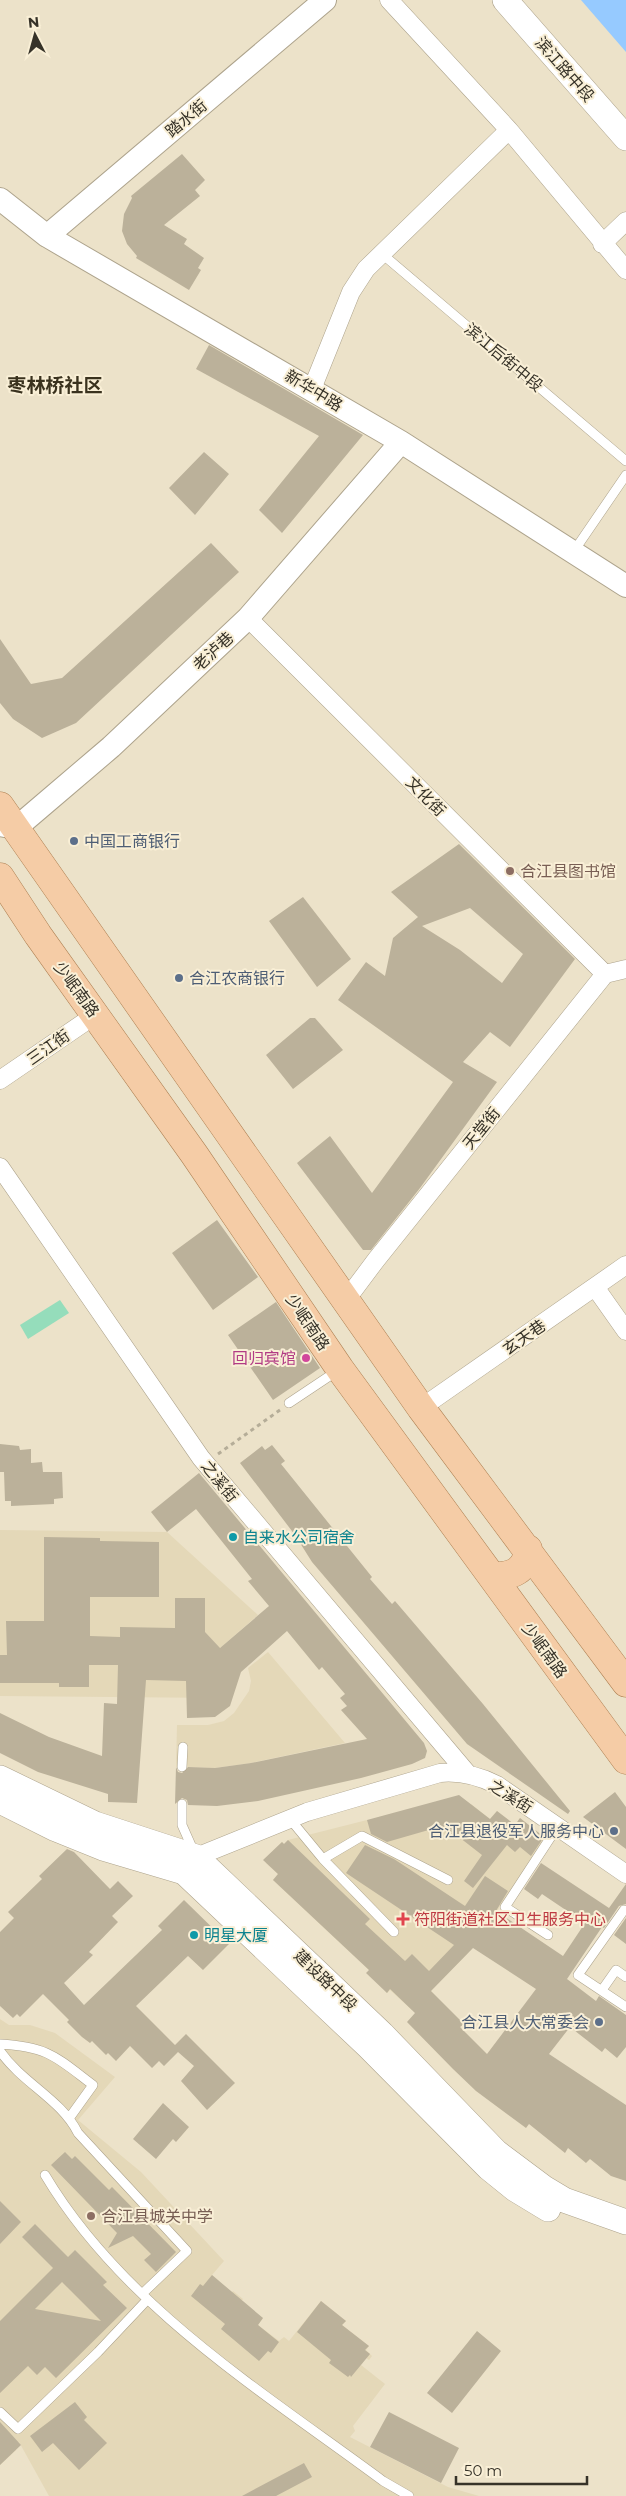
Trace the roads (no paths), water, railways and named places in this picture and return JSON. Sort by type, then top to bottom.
[{"type":"main road","name":"滨江路中段","points":[[505,0],[626,138]]},
{"type":"main road","points":[[0,806],[8,826],[75,912],[421,1408],[528,1549],[626,1683]]},
{"type":"main road","name":"少岷南路","points":[[0,877],[38,935],[194,1154],[340,1369],[626,1760]]},
{"type":"main road","points":[[38,935],[43,919],[50,913],[66,909],[75,912]]},
{"type":"main road","points":[[492,1576],[503,1576],[518,1572],[527,1559],[528,1549]]},
{"type":"main road","name":"建设路中段","points":[[0,1778],[95,1824],[190,1864],[382,2034],[496,2152],[544,2188],[564,2200],[626,2222]]},
{"type":"main road","name":"建设路中段","points":[[0,1801],[56,1829],[103,1848],[190,1864],[489,2168],[540,2206],[576,2223],[626,2239]]},
{"type":"street","name":"踏水街","points":[[47,236],[325,0]]},
{"type":"street","points":[[389,0],[509,130],[602,244],[626,270]]},
{"type":"street","points":[[312,389],[351,292],[366,270],[381,253],[509,130]]},
{"type":"street","name":"新华中路","points":[[0,199],[47,236],[401,442],[572,554],[626,586]]},
{"type":"street","points":[[602,244],[626,221]]},
{"type":"street","name":"老泸巷","points":[[8,826],[111,748],[248,618],[401,442]]},
{"type":"street","name":"文化街","points":[[248,618],[604,974]]},
{"type":"street","points":[[604,974],[626,969]]},
{"type":"street","name":"天堂街","points":[[346,1300],[382,1252],[604,974]]},
{"type":"street","name":"三江街","points":[[0,1080],[95,1014]]},
{"type":"street","name":"之溪街","points":[[0,1167],[205,1463],[467,1774]]},
{"type":"street","name":"玄天巷","points":[[421,1408],[626,1265]]},
{"type":"street","points":[[595,1287],[626,1331]]},
{"type":"street","name":"之溪街","points":[[190,1864],[290,1819],[440,1773],[467,1774],[497,1786],[626,1874]]},
{"type":"lane","name":"滨江后街中段","points":[[381,253],[626,462]]},
{"type":"lane","points":[[572,554],[626,475]]},
{"type":"lane","points":[[289,1403],[340,1369]]},
{"type":"lane","points":[[182,1767],[183,1747]]},
{"type":"lane","points":[[182,1804],[182,1825],[190,1864]]},
{"type":"lane","points":[[290,1819],[323,1859],[394,1932]]},
{"type":"lane","points":[[548,1935],[505,1907],[558,1826]]},
{"type":"lane","points":[[323,1859],[362,1836],[448,1880]]},
{"type":"lane","points":[[624,1910],[578,1975],[626,2007]]},
{"type":"lane","points":[[602,1990],[616,1970],[626,1977]]},
{"type":"lane","points":[[0,2044],[22,2046],[47,2052],[93,2086],[70,2117]]},
{"type":"lane","points":[[0,2051],[12,2069],[70,2117],[78,2133],[188,2250],[144,2297],[98,2352],[18,2429],[0,2412]]},
{"type":"lane","points":[[46,2175],[66,2208],[144,2297],[221,2361],[383,2481],[409,2496]]},
{"type":"water","points":[[581,0],[626,0],[626,52]]},
{"type":"place","name":"中国工商银行","points":[[74,841]]},
{"type":"place","name":"合江县图书馆","points":[[510,871]]},
{"type":"place","name":"合江农商银行","points":[[179,978]]},
{"type":"place","name":"回归宾馆","points":[[306,1358]]},
{"type":"place","name":"自来水公司宿舍","points":[[233,1537]]},
{"type":"place","name":"合江县退役军人服务中心","points":[[614,1831]]},
{"type":"place","name":"符阳街道社区卫生服务中心","points":[[403,1919]]},
{"type":"place","name":"明星大厦","points":[[194,1935]]},
{"type":"place","name":"合江县人大常委会","points":[[599,2022]]},
{"type":"place","name":"合江县城关中学","points":[[91,2216]]},
{"type":"district","name":"枣林桥社区","points":[[55,385]]}]
